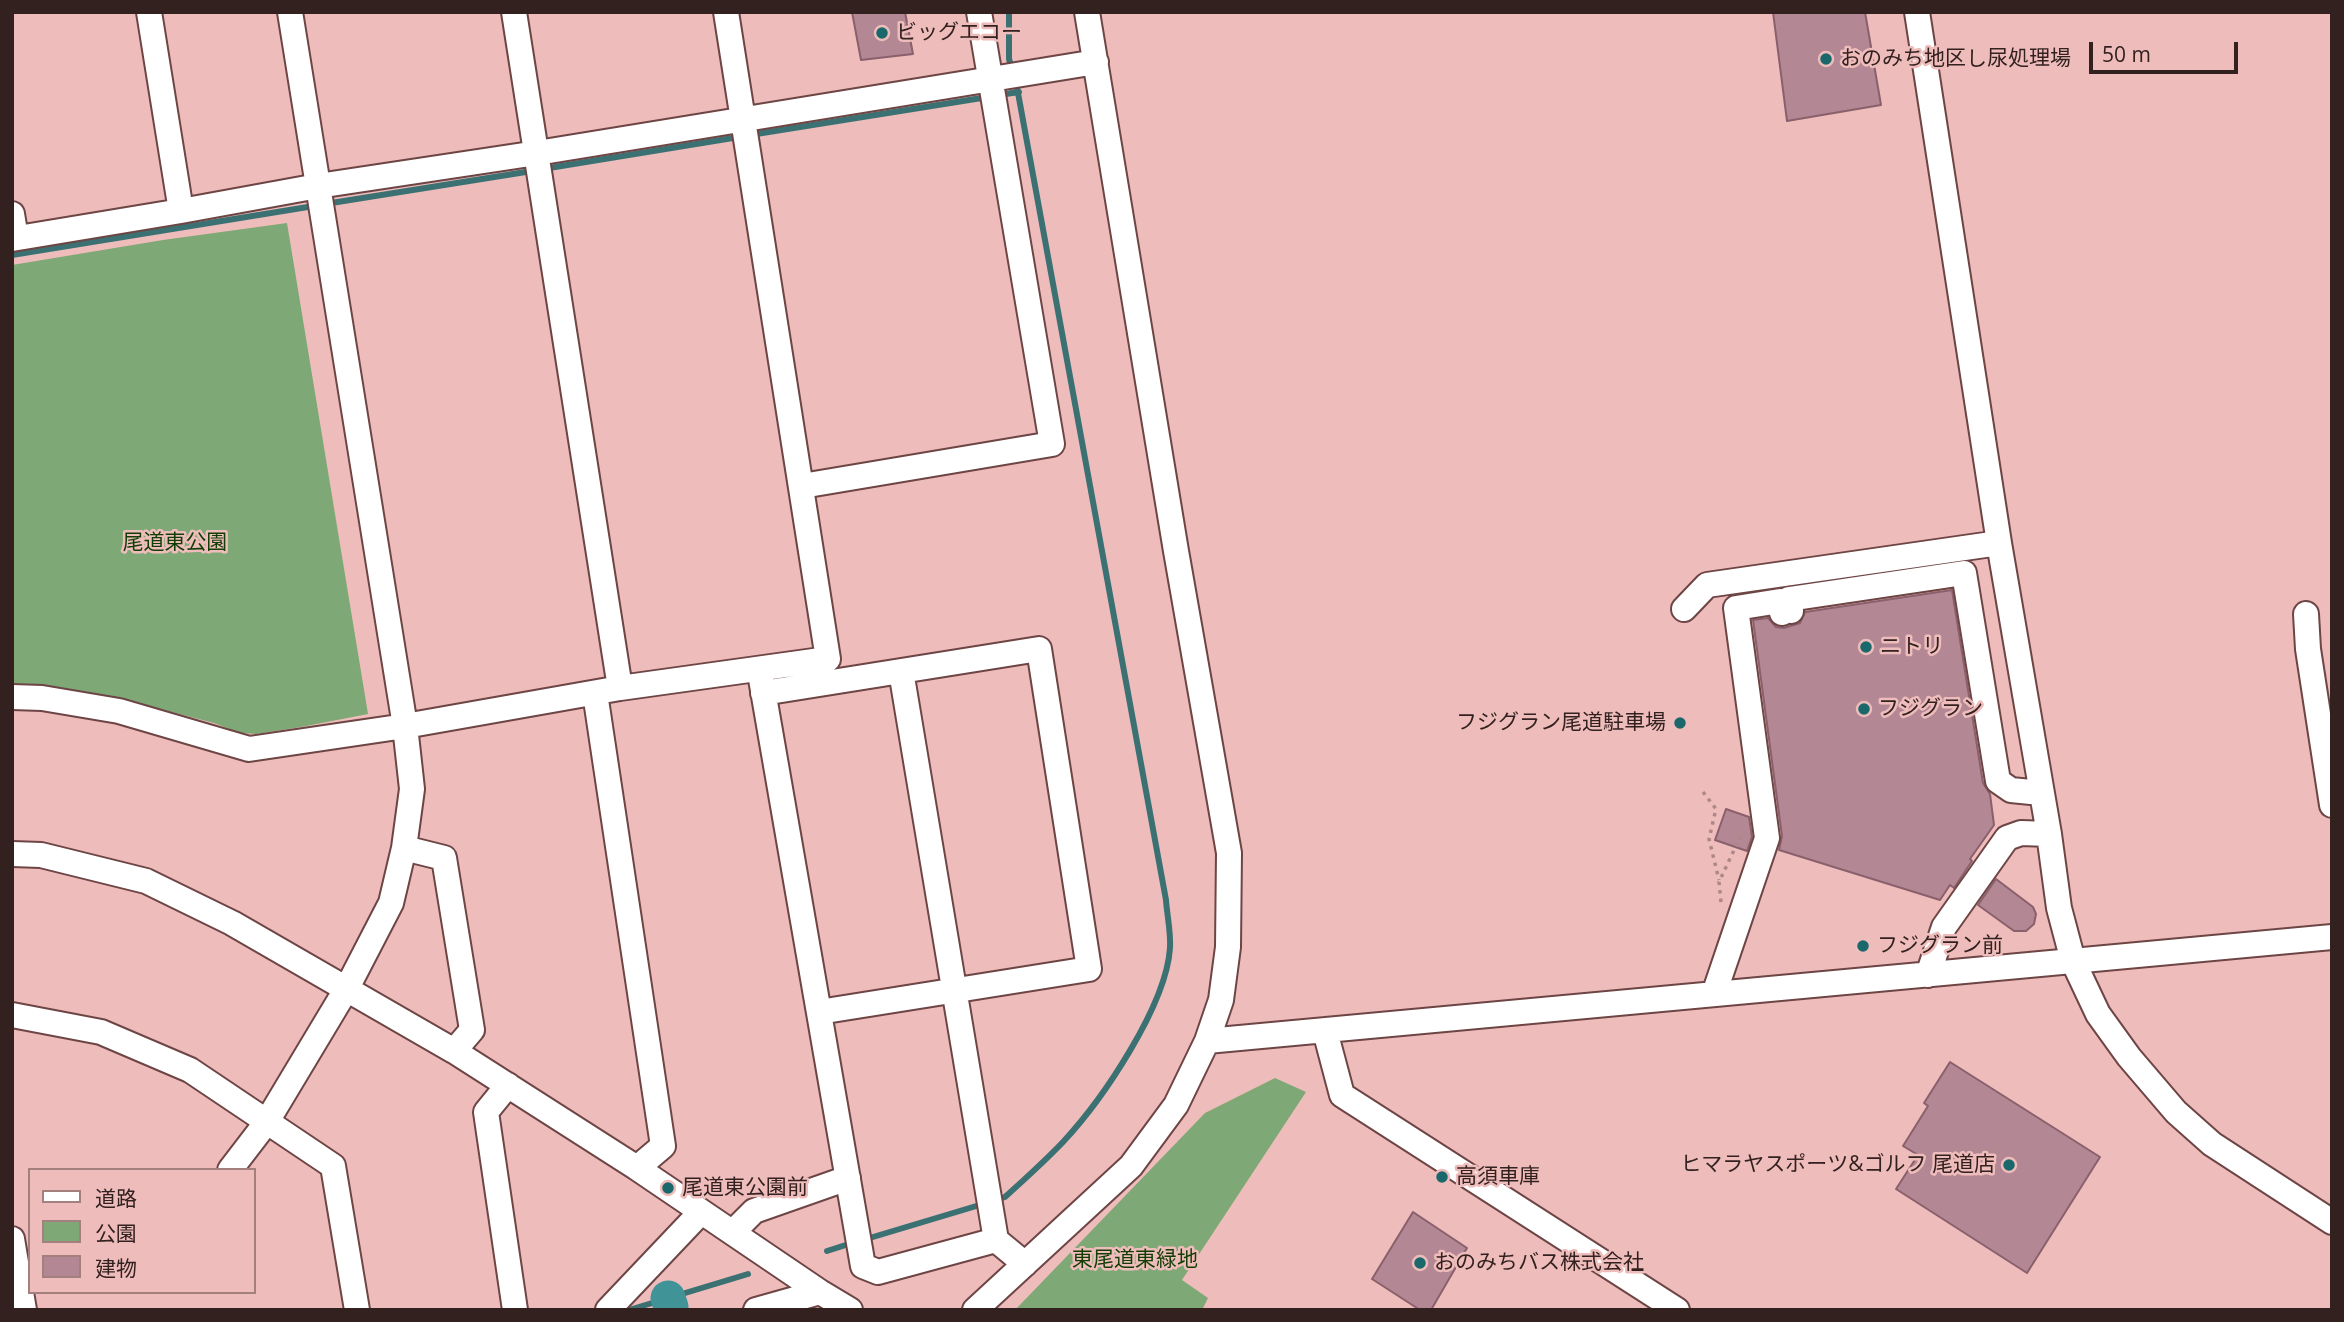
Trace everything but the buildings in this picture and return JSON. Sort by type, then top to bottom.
[{"type":"street","points":[[149,12],[181,211]]},
{"type":"street","points":[[232,1168],[266,1123],[347,988],[391,903],[404,848],[412,789],[405,726],[290,12]]},
{"type":"street","points":[[514,12],[620,688]]},
{"type":"street","points":[[12,697],[42,698],[119,711],[249,749],[405,726],[620,688],[828,659],[726,12]]},
{"type":"street","points":[[802,485],[1052,444],[1002,84],[979,12]]},
{"type":"street","points":[[975,1310],[1131,1166],[1176,1105],[1207,1041],[1221,1000],[1228,947],[1229,853],[1173,538],[1087,12]]},
{"type":"street","points":[[1917,12],[1999,543],[2049,834],[2059,908],[2073,961],[2098,1014],[2129,1057],[2176,1112],[2212,1144],[2332,1222]]},
{"type":"street","points":[[12,214],[14,239],[181,211],[320,199],[745,131],[1002,84],[1096,62]]},
{"type":"street","points":[[1684,609],[1707,585],[1999,543]]},
{"type":"street","points":[[1714,994],[1767,838],[1736,608],[1780,601],[1787,612],[1789,599],[1964,573],[1998,780],[2011,790],[2041,793]]},
{"type":"street","points":[[2306,614],[2308,649],[2332,805]]},
{"type":"street","points":[[764,693],[1039,649],[1089,969],[819,1012]]},
{"type":"street","points":[[759,668],[863,1266],[878,1272],[996,1240]]},
{"type":"street","points":[[901,670],[996,1240],[1025,1264]]},
{"type":"street","points":[[595,693],[663,1146],[637,1168]]},
{"type":"street","points":[[1928,975],[1944,926],[2007,838],[2021,833],[2049,834]]},
{"type":"street","points":[[404,848],[444,859],[472,1030],[454,1051]]},
{"type":"street","points":[[12,854],[41,856],[146,881],[232,923],[454,1051],[637,1168],[850,1310]]},
{"type":"street","points":[[1207,1041],[2332,937]]},
{"type":"street","points":[[12,1015],[101,1032],[190,1070],[333,1166],[357,1310]]},
{"type":"street","points":[[1325,1031],[1342,1095],[1677,1310]]},
{"type":"street","points":[[508,1086],[486,1112],[514,1310]]},
{"type":"street","points":[[733,1232],[754,1211],[848,1178]]},
{"type":"street","points":[[608,1310],[701,1212]]},
{"type":"street","points":[[12,1239],[21,1295]]},
{"type":"street","points":[[756,1310],[820,1292]]},
{"type":"path","points":[[1703,792],[1716,809],[1709,838],[1719,882],[1721,906]]},
{"type":"path","points":[[1719,882],[1747,821]]},
{"type":"green space","name":"尾道東公園","points":[[287,223],[368,714],[256,734],[240,733],[214,723],[129,701],[90,693],[12,684],[12,265]]},
{"type":"green space","name":"東尾道東緑地","points":[[1275,1078],[1306,1092],[1182,1280],[1208,1298],[1202,1310],[1015,1310],[1205,1113]]},
{"type":"waterway","points":[[1009,12],[1009,59],[1013,72]]},
{"type":"waterway","points":[[993,1201],[1005,1197],[1035,1170],[1096,1102],[1145,1024],[1166,971],[1170,948],[1166,900],[1016,82]]},
{"type":"waterway","points":[[999,95],[1019,92]]},
{"type":"waterway","points":[[750,135],[988,97]]},
{"type":"waterway","points":[[543,169],[739,137]]},
{"type":"waterway","points":[[325,204],[532,171]]},
{"type":"waterway","points":[[12,255],[314,206]]},
{"type":"waterway","points":[[863,1240],[983,1204]]},
{"type":"waterway","points":[[827,1251],[852,1243]]},
{"type":"waterway","points":[[629,1310],[748,1274]]},
{"type":"waterway","points":[[668,1298],[671,1307]]},
{"type":"place","name":"ビッグエコー","points":[[882,33]]},
{"type":"place","name":"おのみち地区し尿処理場","points":[[1826,59]]},
{"type":"place","name":"ニトリ","points":[[1866,647]]},
{"type":"place","name":"フジグラン","points":[[1864,709]]},
{"type":"place","name":"フジグラン尾道駐車場","points":[[1680,723]]},
{"type":"place","name":"フジグラン前","points":[[1863,946]]},
{"type":"place","name":"ヒマラヤスポーツ&ゴルフ 尾道店","points":[[2009,1165]]},
{"type":"place","name":"高須車庫","points":[[1442,1177]]},
{"type":"place","name":"尾道東公園前","points":[[668,1188]]},
{"type":"place","name":"おのみちバス株式会社","points":[[1420,1263]]}]
